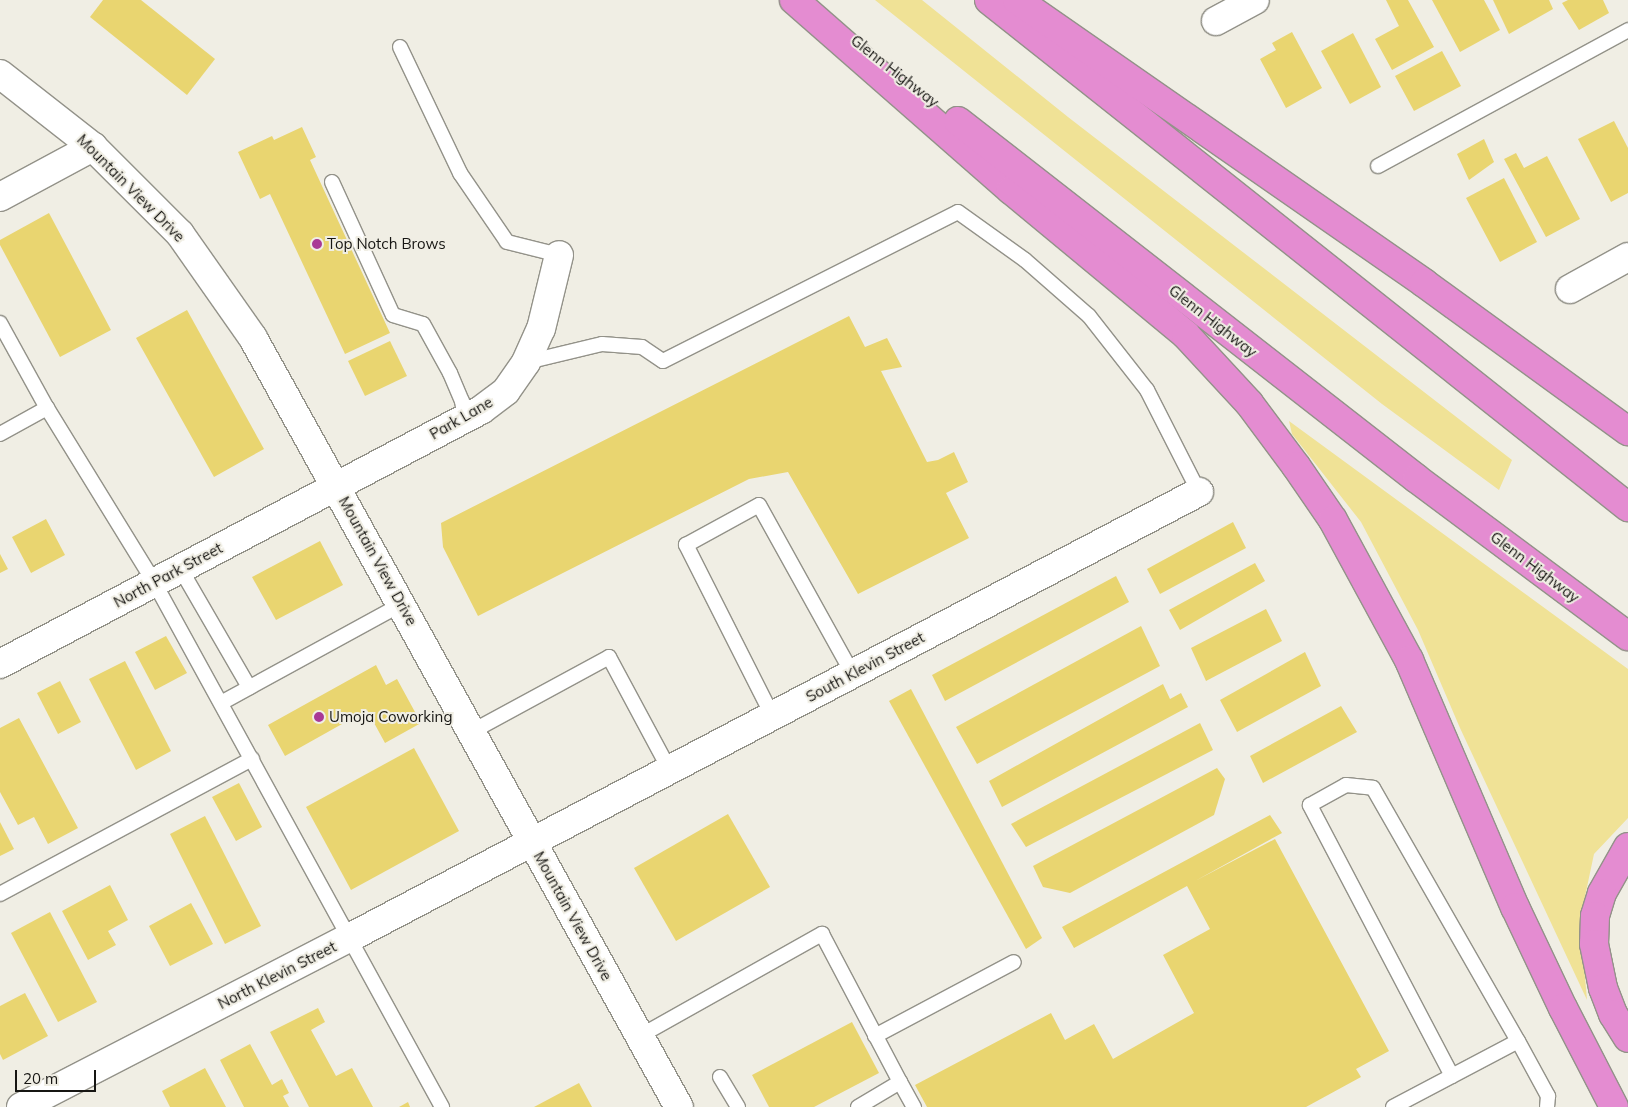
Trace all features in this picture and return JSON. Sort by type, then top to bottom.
[{"type":"highway","points":[[794,0],[1011,190],[1186,335],[1249,403],[1296,466],[1342,536],[1409,660],[1519,915],[1562,1008],[1614,1107]]},
{"type":"highway","name":"Glenn Highway","points":[[804,0],[1268,364],[1628,636]]},
{"type":"highway","points":[[989,0],[1628,507]]},
{"type":"highway","points":[[1017,0],[1432,289],[1628,431]]},
{"type":"highway","points":[[1628,847],[1602,893],[1595,916],[1594,944],[1603,988],[1613,1014],[1628,1038]]},
{"type":"street","points":[[1216,21],[1255,0]]},
{"type":"street","name":"Mountain View Drive","points":[[0,74],[93,147],[180,234],[253,338],[337,485],[471,732],[679,1107]]},
{"type":"street","points":[[0,197],[93,147]]},
{"type":"street","name":"Park Lane","points":[[337,485],[481,410],[506,391],[526,362],[541,329],[559,255]]},
{"type":"street","points":[[1570,289],[1628,256]]},
{"type":"street","name":"North Park Street","points":[[0,664],[337,485]]},
{"type":"street","name":"South Klevin Street","points":[[531,841],[1199,492]]},
{"type":"street","name":"North Klevin Street","points":[[21,1107],[349,938],[531,841]]},
{"type":"lane","points":[[1378,166],[1628,30]]},
{"type":"lane","points":[[400,47],[460,173],[506,242],[559,255]]},
{"type":"lane","points":[[332,182],[393,315],[423,324],[450,373],[462,401],[465,418]]},
{"type":"lane","points":[[526,362],[602,344],[642,346],[663,361],[958,212],[1025,260],[1089,316],[1147,390],[1199,492]]},
{"type":"lane","points":[[0,323],[47,408],[154,582],[340,917],[349,938],[367,967],[442,1107]]},
{"type":"lane","points":[[0,434],[47,408]]},
{"type":"lane","points":[[772,715],[686,545],[759,505],[852,673]]},
{"type":"lane","points":[[180,568],[249,687]]},
{"type":"lane","points":[[221,703],[402,604]]},
{"type":"lane","points":[[471,732],[609,657],[669,769]]},
{"type":"lane","points":[[0,894],[252,759]]},
{"type":"lane","points":[[1452,1076],[1310,805],[1346,785],[1372,788],[1518,1041],[1548,1096],[1548,1107]]},
{"type":"lane","points":[[640,1036],[822,934],[914,1107]]},
{"type":"lane","points":[[875,1036],[1014,962]]},
{"type":"lane","points":[[1393,1107],[1518,1041]]},
{"type":"lane","points":[[720,1077],[738,1107]]},
{"type":"lane","points":[[858,1107],[900,1082]]},
{"type":"shaded area","points":[[875,0],[922,0],[1068,117],[1512,460],[1499,490],[1382,404]]},
{"type":"shaded area","points":[[1289,421],[1628,669],[1628,818],[1594,854],[1580,920],[1587,1000],[1460,728],[1418,630],[1361,522],[1292,434]]},
{"type":"building","points":[[103,0],[141,0],[215,59],[187,95],[90,17]]},
{"type":"building","points":[[1386,0],[1408,0],[1434,47],[1392,70],[1375,39],[1399,26]]},
{"type":"building","points":[[1432,0],[1484,0],[1500,30],[1460,52]]},
{"type":"building","points":[[1493,0],[1549,0],[1553,9],[1509,34]]},
{"type":"building","points":[[1568,0],[1603,0],[1609,13],[1579,30],[1562,3]]},
{"type":"building","points":[[1292,32],[1322,88],[1286,108],[1260,59],[1276,50],[1272,43]]},
{"type":"building","points":[[1353,33],[1381,87],[1350,104],[1321,51]]},
{"type":"building","points":[[1442,51],[1461,86],[1414,111],[1395,76]]},
{"type":"building","points":[[1614,121],[1628,148],[1628,193],[1611,202],[1578,139]]},
{"type":"building","points":[[302,127],[316,157],[310,160],[390,333],[345,354],[270,194],[260,199],[238,152],[272,136],[274,140]]},
{"type":"building","points":[[1484,139],[1494,162],[1469,180],[1457,154]]},
{"type":"building","points":[[1516,153],[1524,168],[1547,156],[1580,219],[1546,237],[1504,159]]},
{"type":"building","points":[[1504,178],[1537,242],[1500,262],[1466,198]]},
{"type":"building","points":[[49,213],[111,330],[60,357],[0,245],[0,240]]},
{"type":"building","points":[[187,310],[264,449],[214,477],[136,338]]},
{"type":"building","points":[[849,316],[865,347],[887,338],[902,367],[881,371],[927,462],[938,460],[954,452],[968,482],[946,493],[969,538],[858,594],[788,472],[749,479],[478,616],[443,547],[441,523]]},
{"type":"building","points":[[390,341],[407,376],[365,396],[348,361]]},
{"type":"building","points":[[46,519],[65,555],[31,573],[12,537]]},
{"type":"building","points":[[1233,522],[1246,548],[1160,594],[1147,569]]},
{"type":"building","points":[[320,541],[343,585],[276,620],[252,577]]},
{"type":"building","points":[[0,554],[8,569],[0,573]]},
{"type":"building","points":[[1255,563],[1265,581],[1180,630],[1169,610]]},
{"type":"building","points":[[1116,576],[1129,602],[945,701],[932,675]]},
{"type":"building","points":[[1266,609],[1282,641],[1206,681],[1191,648]]},
{"type":"building","points":[[1141,626],[1160,666],[977,764],[956,727]]},
{"type":"building","points":[[166,636],[187,673],[155,690],[135,652]]},
{"type":"building","points":[[1305,652],[1321,686],[1237,732],[1220,700]]},
{"type":"building","points":[[125,661],[171,751],[136,770],[89,679]]},
{"type":"building","name":"Umoja Coworking","points":[[376,665],[386,685],[397,679],[421,723],[385,743],[367,710],[285,756],[268,725]]},
{"type":"building","points":[[60,681],[81,722],[58,734],[37,693]]},
{"type":"building","points":[[1163,684],[1170,699],[1181,693],[1188,707],[1002,807],[989,781]]},
{"type":"building","points":[[911,689],[1042,938],[1026,949],[889,701]]},
{"type":"building","points":[[1341,706],[1357,732],[1263,783],[1250,756]]},
{"type":"building","points":[[19,718],[78,828],[48,844],[34,817],[18,825],[0,792],[0,728]]},
{"type":"building","points":[[1200,723],[1213,750],[1026,847],[1011,824]]},
{"type":"building","points":[[414,748],[459,831],[351,890],[306,807]]},
{"type":"building","points":[[1217,768],[1225,779],[1214,815],[1070,893],[1043,887],[1033,866]]},
{"type":"building","points":[[239,783],[262,827],[236,841],[212,797]]},
{"type":"building","points":[[728,814],[770,887],[676,941],[634,868]]},
{"type":"building","points":[[1270,815],[1282,833],[1195,881],[1275,839],[1389,1051],[1356,1069],[1361,1077],[1306,1107],[927,1107],[915,1085],[1051,1013],[1065,1040],[1094,1024],[1113,1059],[1194,1013],[1163,955],[1210,929],[1187,886],[1074,948],[1062,927]]},
{"type":"building","points":[[205,816],[261,926],[225,944],[170,834]]},
{"type":"building","points":[[0,822],[14,849],[0,856]]},
{"type":"building","points":[[110,885],[128,920],[108,931],[116,945],[88,960],[62,911]]},
{"type":"building","points":[[191,903],[213,944],[170,966],[149,926]]},
{"type":"building","points":[[50,912],[97,1002],[58,1022],[11,933]]},
{"type":"building","points":[[25,993],[48,1036],[3,1060],[0,1054],[0,1006]]},
{"type":"building","points":[[318,1008],[325,1022],[311,1030],[336,1076],[352,1068],[373,1107],[309,1107],[270,1032]]},
{"type":"building","points":[[852,1022],[879,1073],[814,1107],[769,1107],[752,1075]]},
{"type":"building","points":[[250,1044],[272,1085],[282,1079],[289,1093],[283,1096],[289,1107],[244,1107],[220,1060]]},
{"type":"building","points":[[205,1068],[226,1107],[170,1107],[162,1091]]},
{"type":"building","points":[[579,1083],[592,1107],[534,1107]]},
{"type":"building","points":[[408,1102],[410,1107],[399,1107]]},
{"type":"place","name":"Top Notch Brows","points":[[317,244]]},
{"type":"place","name":"Umoja Coworking","points":[[319,717]]}]
